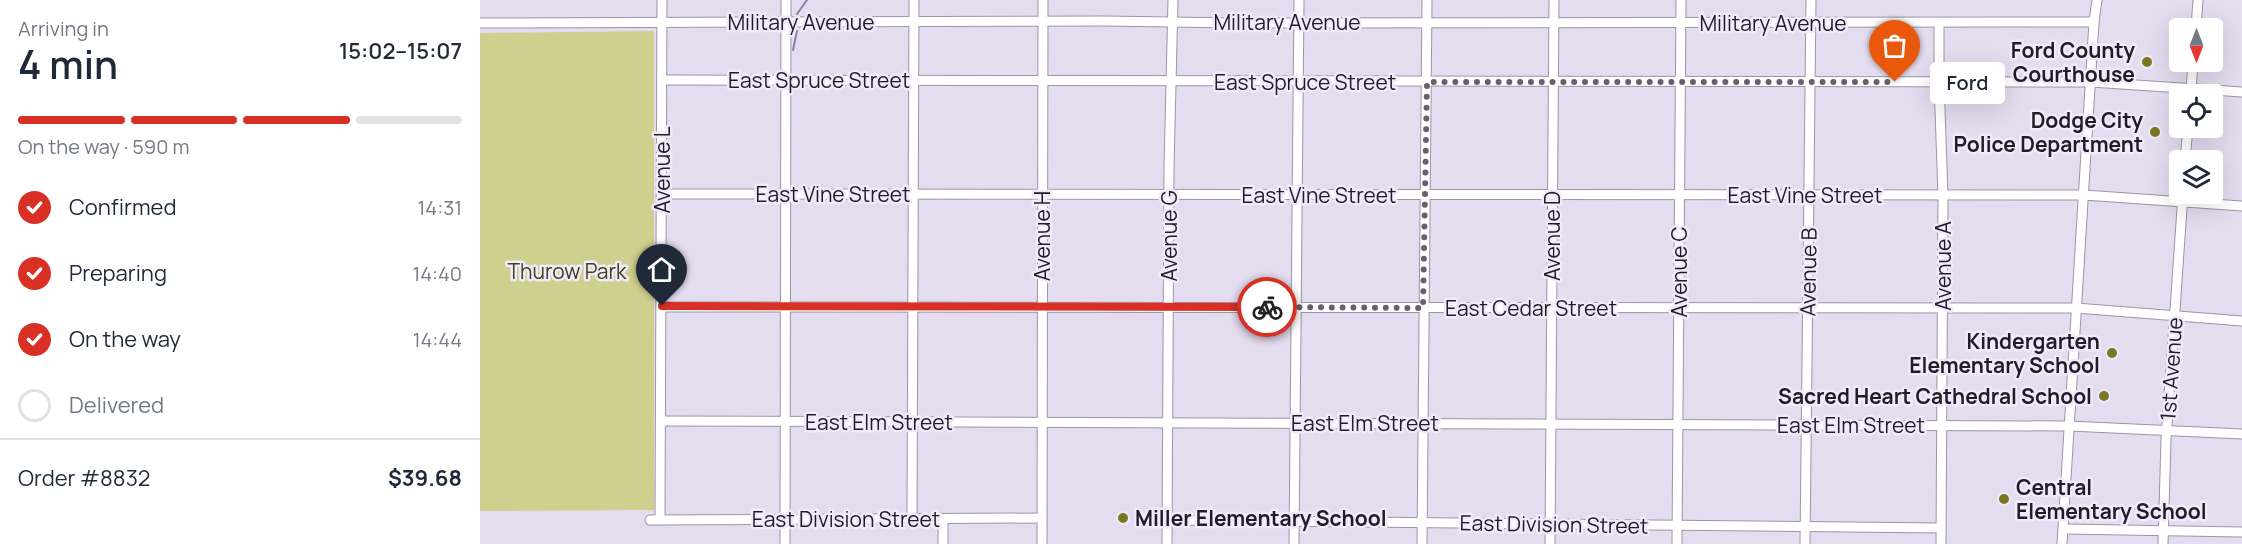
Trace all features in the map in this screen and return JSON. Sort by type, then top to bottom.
[{"type":"street","name":"Avenue L","points":[[655,520],[661,421],[662,0]]},
{"type":"street","points":[[785,544],[786,0]]},
{"type":"street","points":[[912,519],[914,0]]},
{"type":"street","name":"Avenue H","points":[[1042,544],[1043,0]]},
{"type":"street","name":"Avenue G","points":[[1167,544],[1169,194],[1173,0]]},
{"type":"street","points":[[1294,544],[1299,0]]},
{"type":"street","points":[[1422,544],[1427,0]]},
{"type":"street","name":"Avenue D","points":[[1550,544],[1554,0]]},
{"type":"street","name":"Avenue C","points":[[1677,544],[1681,0]]},
{"type":"street","name":"Avenue B","points":[[1805,544],[1810,0]]},
{"type":"street","points":[[2062,544],[2097,0]]},
{"type":"street","points":[[2197,18],[2198,0]]},
{"type":"street","name":"Military Avenue","points":[[480,23],[1940,24],[2016,21],[2094,22]]},
{"type":"street","name":"Avenue A","points":[[1940,24],[1938,82],[1943,195],[1941,544]]},
{"type":"street","name":"East Spruce Street","points":[[663,80],[2091,82],[2169,89]]},
{"type":"street","name":"East Spruce Street","points":[[2223,92],[2242,92]]},
{"type":"street","name":"East Vine Street","points":[[662,194],[2084,195],[2169,198]]},
{"type":"street","name":"East Vine Street","points":[[2223,203],[2242,206]]},
{"type":"street","name":"1st Avenue","points":[[2163,544],[2167,429],[2182,204]]},
{"type":"street","name":"East Cedar Street","points":[[662,306],[2076,308],[2242,321]]},
{"type":"street","name":"East Elm Street","points":[[661,421],[2069,426],[2242,434]]},
{"type":"street","name":"East Division Street","points":[[655,520],[1042,518]]},
{"type":"street","points":[[943,519],[943,544]]},
{"type":"street","name":"East Division Street","points":[[1167,520],[1941,528]]},
{"type":"street","points":[[2063,529],[2242,532]]},
{"type":"green space","name":"Thurow Park","points":[[654,31],[654,510],[480,511],[480,33]]},
{"type":"waterway","points":[[797,14],[807,0]]},
{"type":"waterway","points":[[793,50],[797,31]]},
{"type":"way so far","points":[[1267,307],[1423,308],[1427,82],[1895,82]]},
{"type":"place","name":"Ford County Courthouse","points":[[2147,62]]},
{"type":"place","name":"Ford","points":[[1895,82]]},
{"type":"place","name":"Dodge City Police Department","points":[[2155,132]]},
{"type":"place","name":"Kindergarten Elementary School","points":[[2112,353]]},
{"type":"place","name":"Sacred Heart Cathedral School","points":[[2104,396]]},
{"type":"place","name":"Central Elementary School","points":[[2004,499]]},
{"type":"place","name":"Miller Elementary School","points":[[1123,518]]},
{"type":"route","points":[[662,306],[1267,307]]}]
